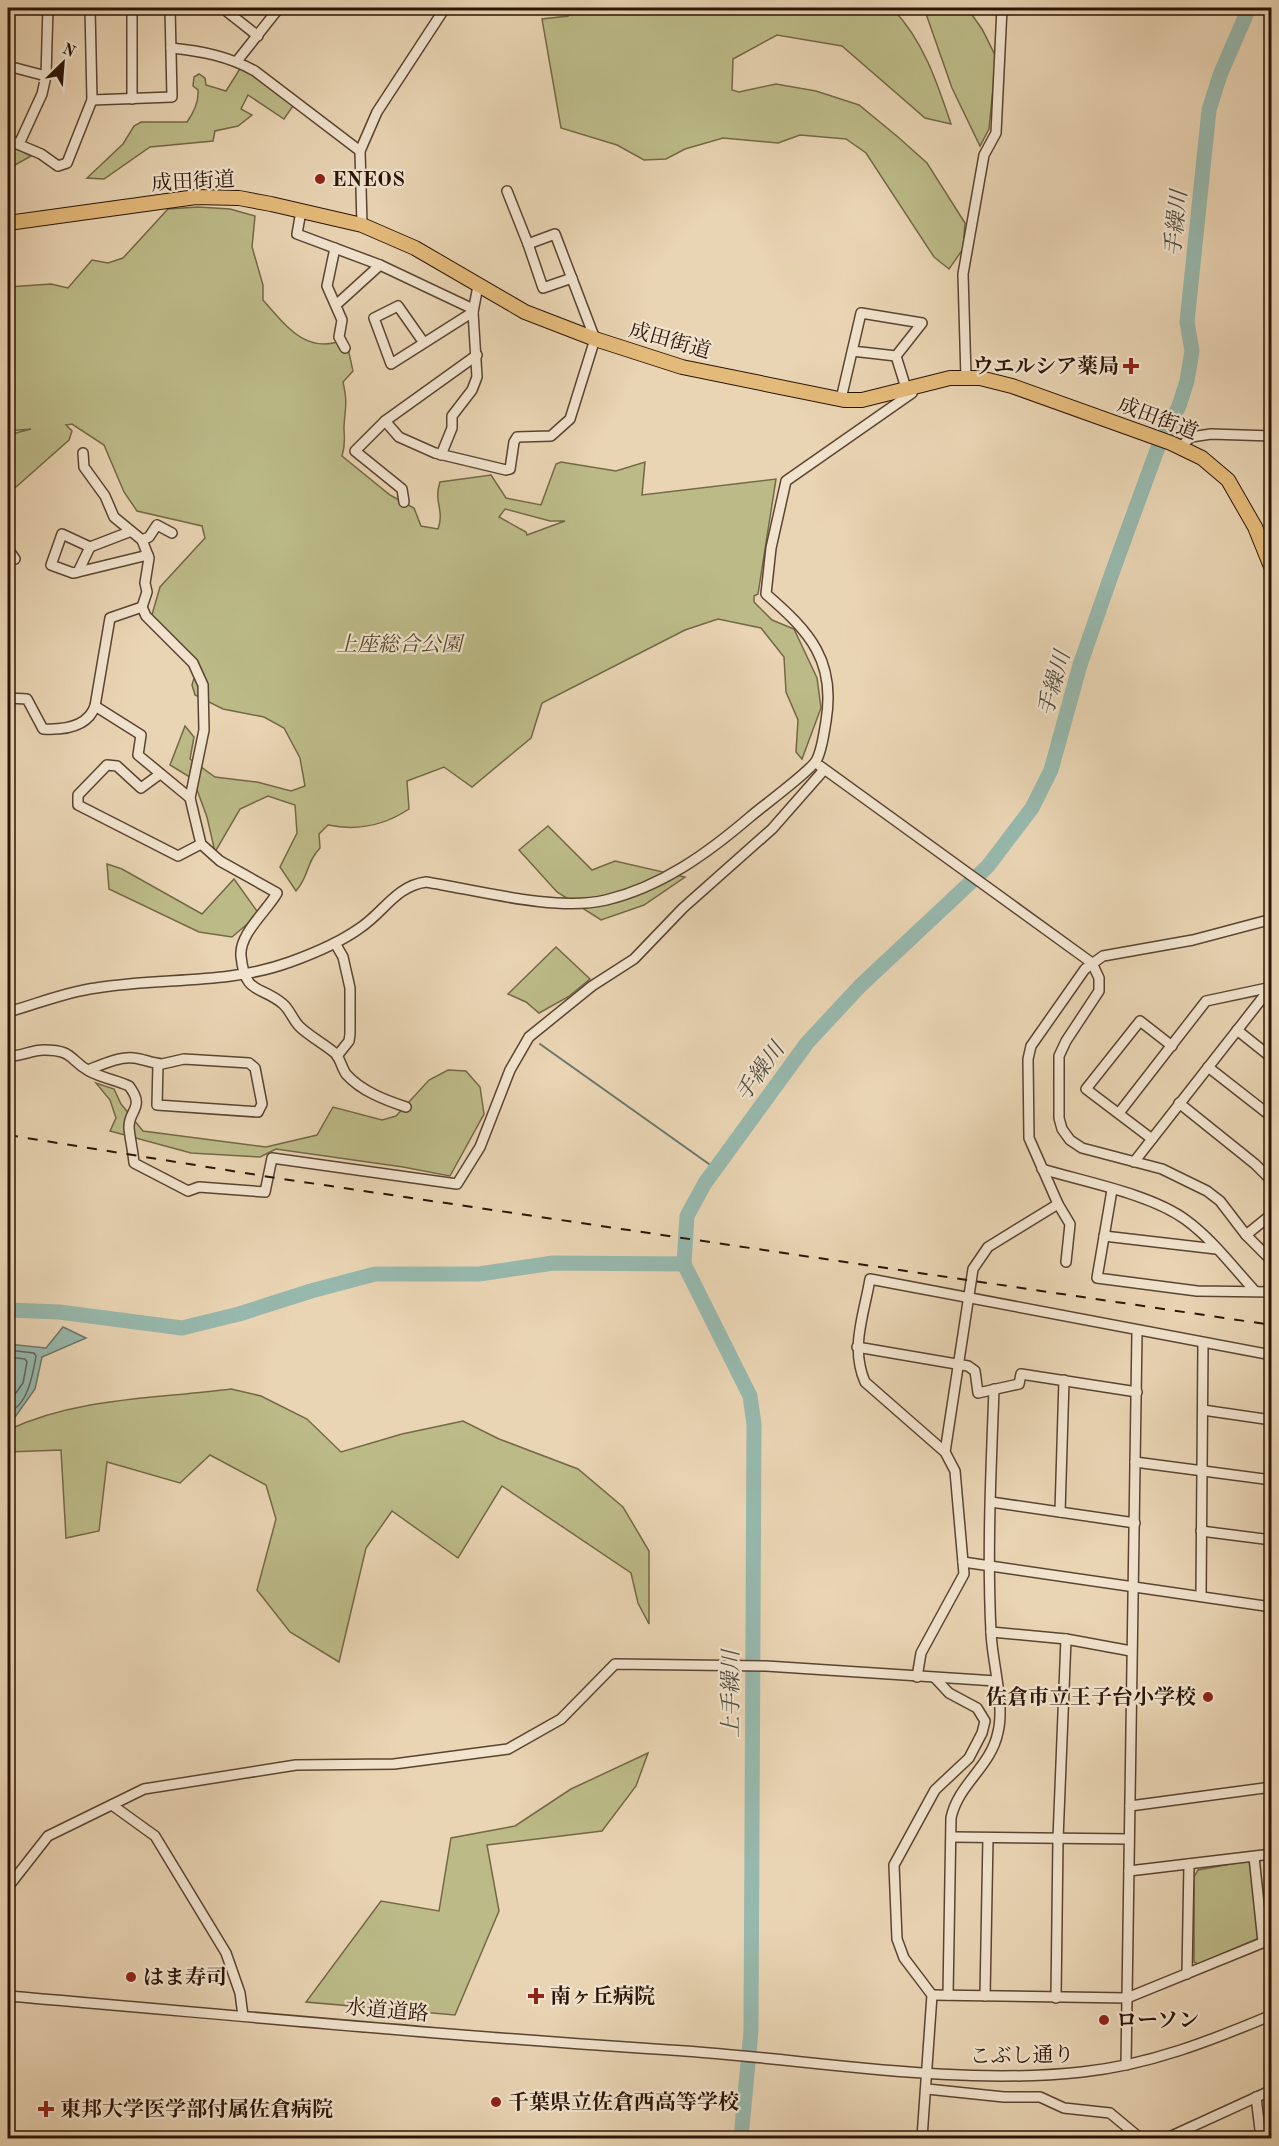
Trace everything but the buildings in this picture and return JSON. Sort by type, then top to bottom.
[{"type":"highway","name":"成田街道","points":[[8,221],[214,196],[239,198],[362,225],[415,248],[525,312],[595,339],[682,367],[841,399],[862,400],[950,378],[980,378],[1012,386],[1175,445],[1202,458],[1228,480],[1255,527],[1272,569]]},
{"type":"street","points":[[19,144],[42,94],[46,76],[48,8]]},
{"type":"street","points":[[8,140],[58,166],[67,163],[92,100],[90,8]]},
{"type":"street","points":[[132,8],[132,99]]},
{"type":"street","points":[[92,100],[172,97],[170,8]]},
{"type":"street","points":[[226,8],[225,10],[258,36]]},
{"type":"street","points":[[237,61],[279,8]]},
{"type":"street","points":[[362,225],[360,151],[378,112],[445,8]]},
{"type":"street","points":[[966,378],[963,273],[984,155],[996,133],[1002,8]]},
{"type":"street","points":[[171,48],[196,50],[237,61],[255,71],[360,151]]},
{"type":"street","points":[[8,66],[46,76]]},
{"type":"street","points":[[507,191],[543,288],[572,278]]},
{"type":"street","points":[[301,211],[297,234],[380,265],[473,311]]},
{"type":"street","points":[[384,421],[399,437],[441,455],[483,463],[483,466],[510,469],[514,442],[517,437],[550,436],[570,420],[595,339],[555,234],[528,244]]},
{"type":"street","points":[[335,248],[327,286],[342,320],[339,337],[345,348]]},
{"type":"street","points":[[336,305],[380,265]]},
{"type":"street","points":[[441,455],[452,428],[452,416],[472,390],[477,377],[473,311],[478,286]]},
{"type":"street","points":[[424,343],[398,306],[374,318],[392,364],[473,311]]},
{"type":"street","points":[[841,399],[861,314],[922,323],[896,356]]},
{"type":"street","points":[[852,351],[896,356]]},
{"type":"street","points":[[404,502],[402,489],[355,451],[384,421],[477,355]]},
{"type":"street","points":[[8,1012],[95,988],[246,975],[290,962],[335,943],[362,927],[395,895],[412,884],[426,882],[550,902],[579,903],[605,900],[640,889],[700,857],[816,761],[828,711],[829,678],[806,632],[796,620],[766,594],[771,548],[786,481],[912,393],[896,356]]},
{"type":"street","points":[[1175,445],[1191,437],[1211,434],[1272,436]]},
{"type":"street","points":[[83,453],[84,467],[105,496],[114,517],[142,540],[148,555],[147,592],[142,607]]},
{"type":"street","points":[[142,540],[148,537],[157,525],[172,533]]},
{"type":"street","points":[[78,572],[90,548],[129,531]]},
{"type":"street","points":[[90,548],[62,534],[51,565],[72,573],[148,555]]},
{"type":"street","points":[[8,549],[15,560]]},
{"type":"street","points":[[8,698],[27,699],[43,729],[66,728],[82,723],[92,715],[95,706],[110,618],[142,607]]},
{"type":"street","points":[[142,607],[165,637],[193,663],[203,685],[206,698],[204,730],[189,798],[201,844],[236,872],[277,893],[268,909],[250,931],[241,950],[246,975],[256,991],[283,1004],[299,1026],[338,1056]]},
{"type":"street","points":[[95,706],[141,735],[138,755],[189,798]]},
{"type":"street","points":[[816,761],[823,771],[1092,963],[1099,978],[1099,991],[1066,1041],[1059,1056],[1059,1118],[1070,1140],[1082,1148],[1162,1169],[1207,1191],[1220,1201],[1246,1235],[1272,1261]]},
{"type":"street","points":[[160,774],[141,788],[117,766],[107,765],[78,795],[78,805],[178,856],[201,844]]},
{"type":"street","points":[[8,1056],[45,1050],[66,1053],[74,1056],[88,1070],[121,1083],[134,1093],[136,1110],[129,1124],[134,1163],[188,1191],[199,1186],[265,1192],[273,1158],[457,1184],[480,1147],[510,1070],[529,1037],[592,986],[634,959],[683,908],[714,883],[772,829],[823,771]]},
{"type":"street","points":[[1066,1262],[1071,1224],[1058,1204],[1029,1138],[1028,1059],[1031,1046],[1085,969],[1103,956],[1193,940],[1272,919]]},
{"type":"street","points":[[335,943],[343,957],[350,988],[350,1034],[349,1041],[338,1056],[339,1065],[349,1077],[369,1092],[406,1107]]},
{"type":"street","points":[[1134,1162],[1271,987]]},
{"type":"street","points":[[1119,1113],[1206,1001],[1271,987]]},
{"type":"street","points":[[1152,1139],[1086,1089],[1140,1022],[1172,1046]]},
{"type":"street","points":[[1237,1030],[1271,1058]]},
{"type":"street","points":[[88,1070],[107,1063],[135,1058],[146,1063],[158,1064],[184,1059],[249,1063],[255,1068],[262,1104],[258,1112],[157,1105],[158,1064]]},
{"type":"street","points":[[1208,1067],[1272,1117]]},
{"type":"street","points":[[1179,1103],[1255,1164],[1272,1181]]},
{"type":"street","points":[[1042,1169],[1152,1201],[1170,1210],[1197,1228],[1254,1290]]},
{"type":"street","points":[[1112,1190],[1097,1274],[1101,1280],[1220,1293],[1254,1290],[1272,1292]]},
{"type":"street","points":[[945,1452],[973,1269],[981,1254],[1022,1224],[1058,1204]]},
{"type":"street","points":[[1246,1235],[1272,1214]]},
{"type":"street","points":[[1104,1236],[1216,1250]]},
{"type":"street","points":[[917,1677],[921,1653],[963,1579],[955,1471],[945,1452],[865,1382],[860,1370],[857,1333],[865,1310],[870,1280],[1137,1332],[1272,1355]]},
{"type":"street","points":[[1126,2065],[1131,1651],[1136,1522],[1137,1332]]},
{"type":"street","points":[[1201,1596],[1203,1344]]},
{"type":"street","points":[[857,1347],[968,1366],[975,1371],[978,1393],[1019,1384],[1021,1374],[1137,1392]]},
{"type":"street","points":[[1060,1512],[1064,1380]]},
{"type":"street","points":[[948,1995],[953,1805],[964,1787],[982,1768],[999,1731],[991,1632],[994,1389]]},
{"type":"street","points":[[1203,1410],[1272,1420]]},
{"type":"street","points":[[1136,1462],[1272,1480]]},
{"type":"street","points":[[991,1502],[1136,1522]]},
{"type":"street","points":[[1201,1531],[1272,1540]]},
{"type":"street","points":[[963,1562],[1272,1607]]},
{"type":"street","points":[[991,1632],[1066,1639],[1131,1651]]},
{"type":"street","points":[[1056,1998],[1058,1839],[1066,1639]]},
{"type":"street","points":[[8,1887],[48,1836],[144,1789],[296,1765],[394,1764],[508,1749],[561,1719],[609,1668],[622,1663],[766,1666],[996,1681]]},
{"type":"street","points":[[922,2139],[932,1995],[904,1958],[897,1939],[894,1865],[935,1790],[969,1758],[982,1733],[984,1721],[978,1708],[950,1693],[935,1678]]},
{"type":"street","points":[[1130,1806],[1272,1787]]},
{"type":"street","points":[[112,1805],[155,1836],[226,1953],[240,1993],[243,2016]]},
{"type":"street","points":[[952,1837],[1129,1839]]},
{"type":"street","points":[[985,1996],[988,1838]]},
{"type":"street","points":[[1129,1871],[1272,1854]]},
{"type":"street","points":[[932,1995],[1127,1998],[1267,1940],[1254,1857]]},
{"type":"street","points":[[1187,1974],[1189,1864]]},
{"type":"street","name":"水道道路","points":[[8,1996],[572,2044],[764,2056]]},
{"type":"street","name":"こぶし通り","points":[[764,2056],[925,2072],[1022,2076],[1083,2072],[1126,2065],[1199,2045],[1272,2015]]},
{"type":"street","points":[[927,2089],[1004,2097],[1040,2097],[1064,2108],[1110,2113],[1140,2139]]},
{"type":"street","points":[[1167,2139],[1272,2090]]},
{"type":"street","points":[[1256,2097],[1261,2139]]},
{"type":"green space","points":[[565,8],[892,8],[903,20],[921,48],[951,124],[925,118],[842,46],[777,35],[733,59],[732,90],[739,92],[776,84],[816,91],[859,105],[927,163],[965,223],[963,249],[949,269],[934,257],[866,153],[846,139],[800,135],[778,143],[723,138],[685,149],[666,159],[644,160],[617,145],[561,128],[542,19],[568,16]]},
{"type":"green space","points":[[924,8],[972,8],[970,12],[982,29],[996,57],[989,129],[980,146],[952,88]]},
{"type":"green space","points":[[241,67],[293,106],[284,119],[248,95],[241,109],[252,115],[238,126],[215,131],[213,141],[150,147],[104,179],[87,178],[123,144],[134,126],[141,122],[187,122],[198,99],[198,90],[193,86],[194,77],[199,74],[205,78],[206,85],[226,91]]},
{"type":"green space","points":[[8,144],[31,156],[8,169]]},
{"type":"green space","name":"上座総合公園","points":[[198,207],[230,209],[255,216],[252,247],[263,285],[263,300],[290,329],[309,341],[320,344],[346,339],[353,371],[343,382],[346,405],[342,456],[390,495],[414,508],[421,526],[438,529],[440,482],[491,475],[506,498],[541,505],[556,464],[561,462],[616,471],[645,462],[642,495],[776,479],[758,594],[754,596],[754,602],[772,620],[794,629],[817,678],[821,708],[802,759],[796,752],[798,720],[786,692],[784,657],[761,628],[718,619],[685,630],[542,703],[531,738],[472,787],[444,767],[407,781],[409,809],[400,815],[380,823],[360,827],[328,825],[319,834],[320,848],[296,891],[280,867],[297,833],[295,805],[268,796],[240,809],[215,852],[207,817],[193,779],[170,765],[185,726],[194,737],[190,759],[215,777],[257,782],[291,791],[305,786],[300,758],[284,728],[264,717],[223,709],[195,695],[192,685],[197,668],[151,618],[160,587],[205,538],[202,526],[137,511],[124,492],[104,445],[72,424],[66,425],[72,431],[69,440],[8,494],[8,435],[31,429],[8,431],[8,287],[51,284],[68,288],[92,260],[108,263],[123,258],[168,209]],"holes":[[[505,509],[550,521],[565,521],[527,535],[526,532],[499,517]]]},
{"type":"green space","points":[[548,826],[592,870],[615,861],[685,877],[644,905],[601,920],[557,892],[519,850]]},
{"type":"green space","points":[[107,864],[122,869],[202,914],[234,879],[259,914],[232,937],[199,932],[109,889]]},
{"type":"green space","points":[[556,947],[590,979],[568,997],[539,1013],[526,1002],[508,994]]},
{"type":"green space","points":[[448,1070],[466,1071],[480,1087],[484,1114],[450,1176],[276,1149],[260,1157],[191,1153],[110,1131],[116,1118],[110,1100],[96,1083],[114,1089],[121,1104],[143,1131],[266,1147],[317,1135],[333,1107],[382,1120],[396,1116],[429,1080]]},
{"type":"green space","points":[[231,1389],[261,1396],[307,1419],[341,1452],[402,1434],[463,1421],[499,1439],[578,1469],[623,1507],[649,1551],[649,1624],[638,1603],[631,1573],[502,1486],[458,1558],[392,1511],[366,1548],[339,1662],[290,1632],[257,1590],[276,1519],[266,1485],[210,1455],[180,1483],[107,1462],[99,1531],[66,1538],[61,1450],[8,1452],[8,1430],[62,1411],[117,1401]]},
{"type":"green space","points":[[648,1753],[636,1786],[602,1831],[487,1845],[499,1911],[455,2015],[306,2002],[381,1901],[439,1911],[451,1838],[515,1826],[571,1789]]},
{"type":"green space","points":[[1247,1861],[1251,1864],[1259,1938],[1198,1964],[1194,1962],[1194,1877],[1198,1870]]},
{"type":"water","points":[[63,1327],[86,1338],[42,1357],[35,1389],[15,1417],[8,1418],[8,1344],[46,1348]]},
{"type":"waterway","name":"手繰川","points":[[684,1264],[687,1216],[705,1183],[807,1043],[860,986],[988,866],[1032,808],[1051,770],[1080,665],[1112,573],[1157,450],[1179,406],[1187,381],[1192,351],[1187,322],[1209,110],[1220,75],[1249,8]]},
{"type":"waterway","points":[[540,1044],[716,1169]]},
{"type":"waterway","points":[[8,1310],[59,1312],[182,1328],[239,1314],[375,1274],[479,1274],[553,1263],[684,1264]]},
{"type":"waterway","name":"上手繰川","points":[[684,1264],[750,1396],[754,1424],[751,2031],[741,2138]]},
{"type":"railway","points":[[8,1135],[276,1178],[1272,1325]]},
{"type":"place","name":"ENEOS","points":[[320,179]]},
{"type":"place","name":"ウエルシア薬局","points":[[1131,366]]},
{"type":"place","name":"佐倉市立王子台小学校","points":[[1208,1697]]},
{"type":"place","name":"はま寿司","points":[[131,1977]]},
{"type":"place","name":"南ヶ丘病院","points":[[536,1996]]},
{"type":"place","name":"ローソン","points":[[1104,2020]]},
{"type":"place","name":"千葉県立佐倉西高等学校","points":[[496,2102]]},
{"type":"place","name":"東邦大学医学部付属佐倉病院","points":[[46,2109]]}]
